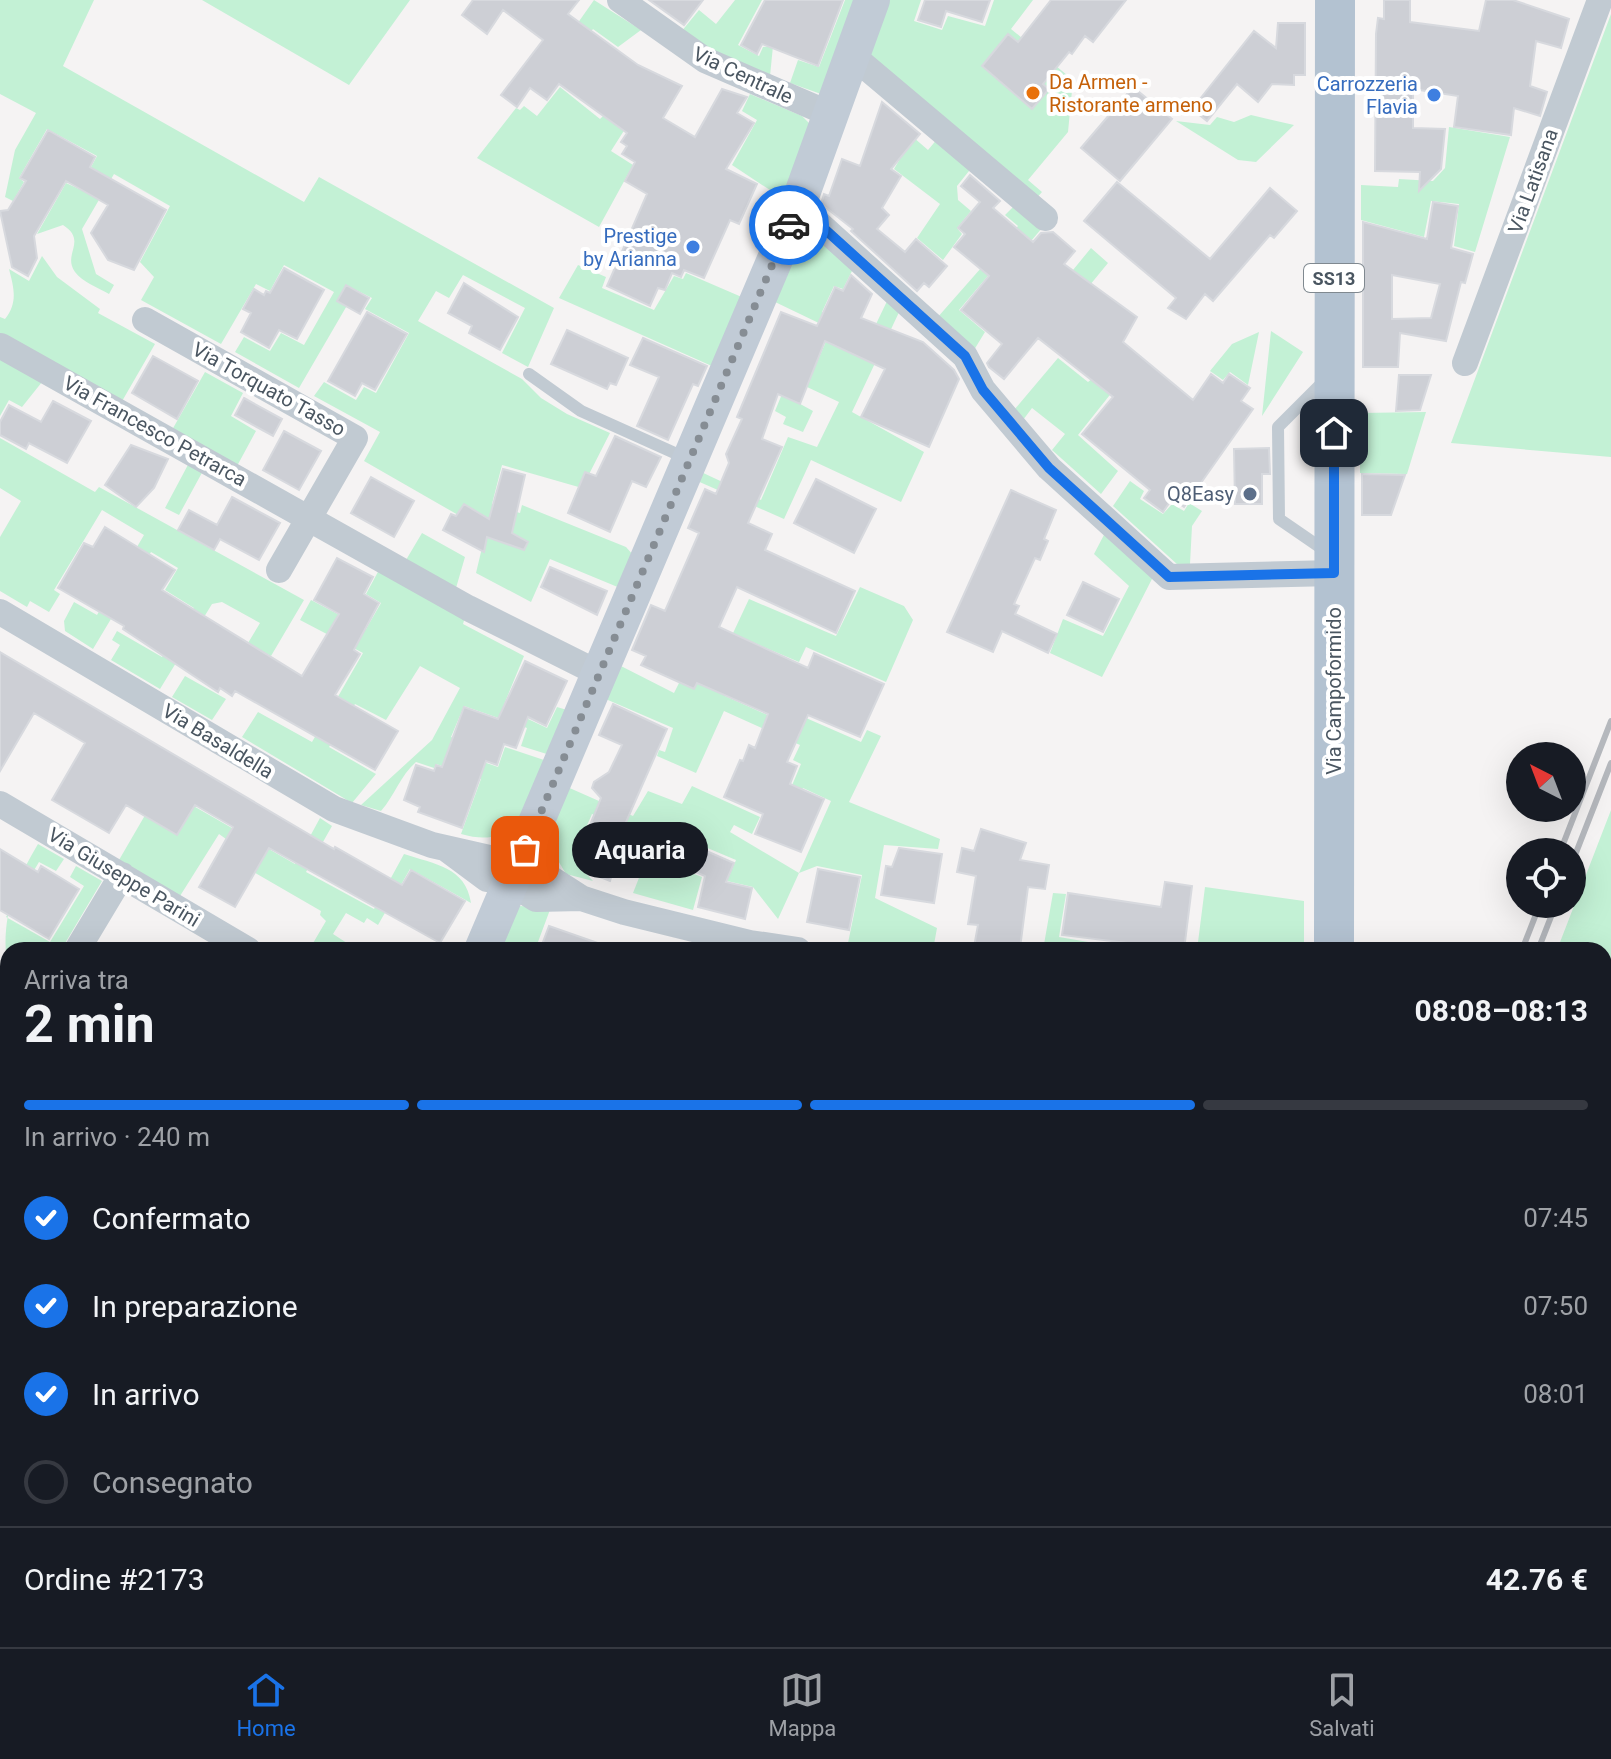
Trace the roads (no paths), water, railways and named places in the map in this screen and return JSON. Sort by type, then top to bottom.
[{"type":"main road","points":[[485,942],[798,205],[854,57],[872,0]]},
{"type":"main road","name":"Via Campoformido","points":[[1334,942],[1335,0]]},
{"type":"street","name":"Via Centrale","points":[[620,0],[705,60],[832,115]]},
{"type":"street","name":"Via Latisana","points":[[1465,363],[1600,0]]},
{"type":"street","points":[[854,57],[1045,218]]},
{"type":"street","points":[[798,205],[965,356],[983,390],[1049,468],[1169,577],[1334,565]]},
{"type":"street","name":"Via Torquato Tasso","points":[[145,320],[355,438],[309,517]]},
{"type":"street","name":"Via Francesco Petrarca","points":[[1,346],[468,608],[598,673]]},
{"type":"street","points":[[279,570],[309,517]]},
{"type":"street","name":"Via Basaldella","points":[[0,612],[334,809],[446,849],[487,879],[513,877],[536,869],[581,898],[746,942]]},
{"type":"street","name":"Via Giuseppe Parini","points":[[0,804],[235,942]]},
{"type":"street","points":[[82,942],[122,875]]},
{"type":"lane","points":[[1334,371],[1278,427],[1279,519],[1334,565]]},
{"type":"lane","points":[[529,374],[581,411],[690,460]]},
{"type":"railway","points":[[1565,838],[1611,721]]},
{"type":"railway","points":[[1582,838],[1611,763]]},
{"type":"railway","points":[[1525,942],[1535,918]]},
{"type":"railway","points":[[1541,942],[1551,918]]},
{"type":"place","name":"Da Armen - Ristorante armeno","points":[[1033,93]]},
{"type":"place","name":"Carrozzeria Flavia","points":[[1434,95]]},
{"type":"place","name":"Prestige by Arianna","points":[[693,247]]},
{"type":"place","name":"Q8Easy","points":[[1250,494]]},
{"type":"place","name":"Aquaria","points":[[525,850]]}]
